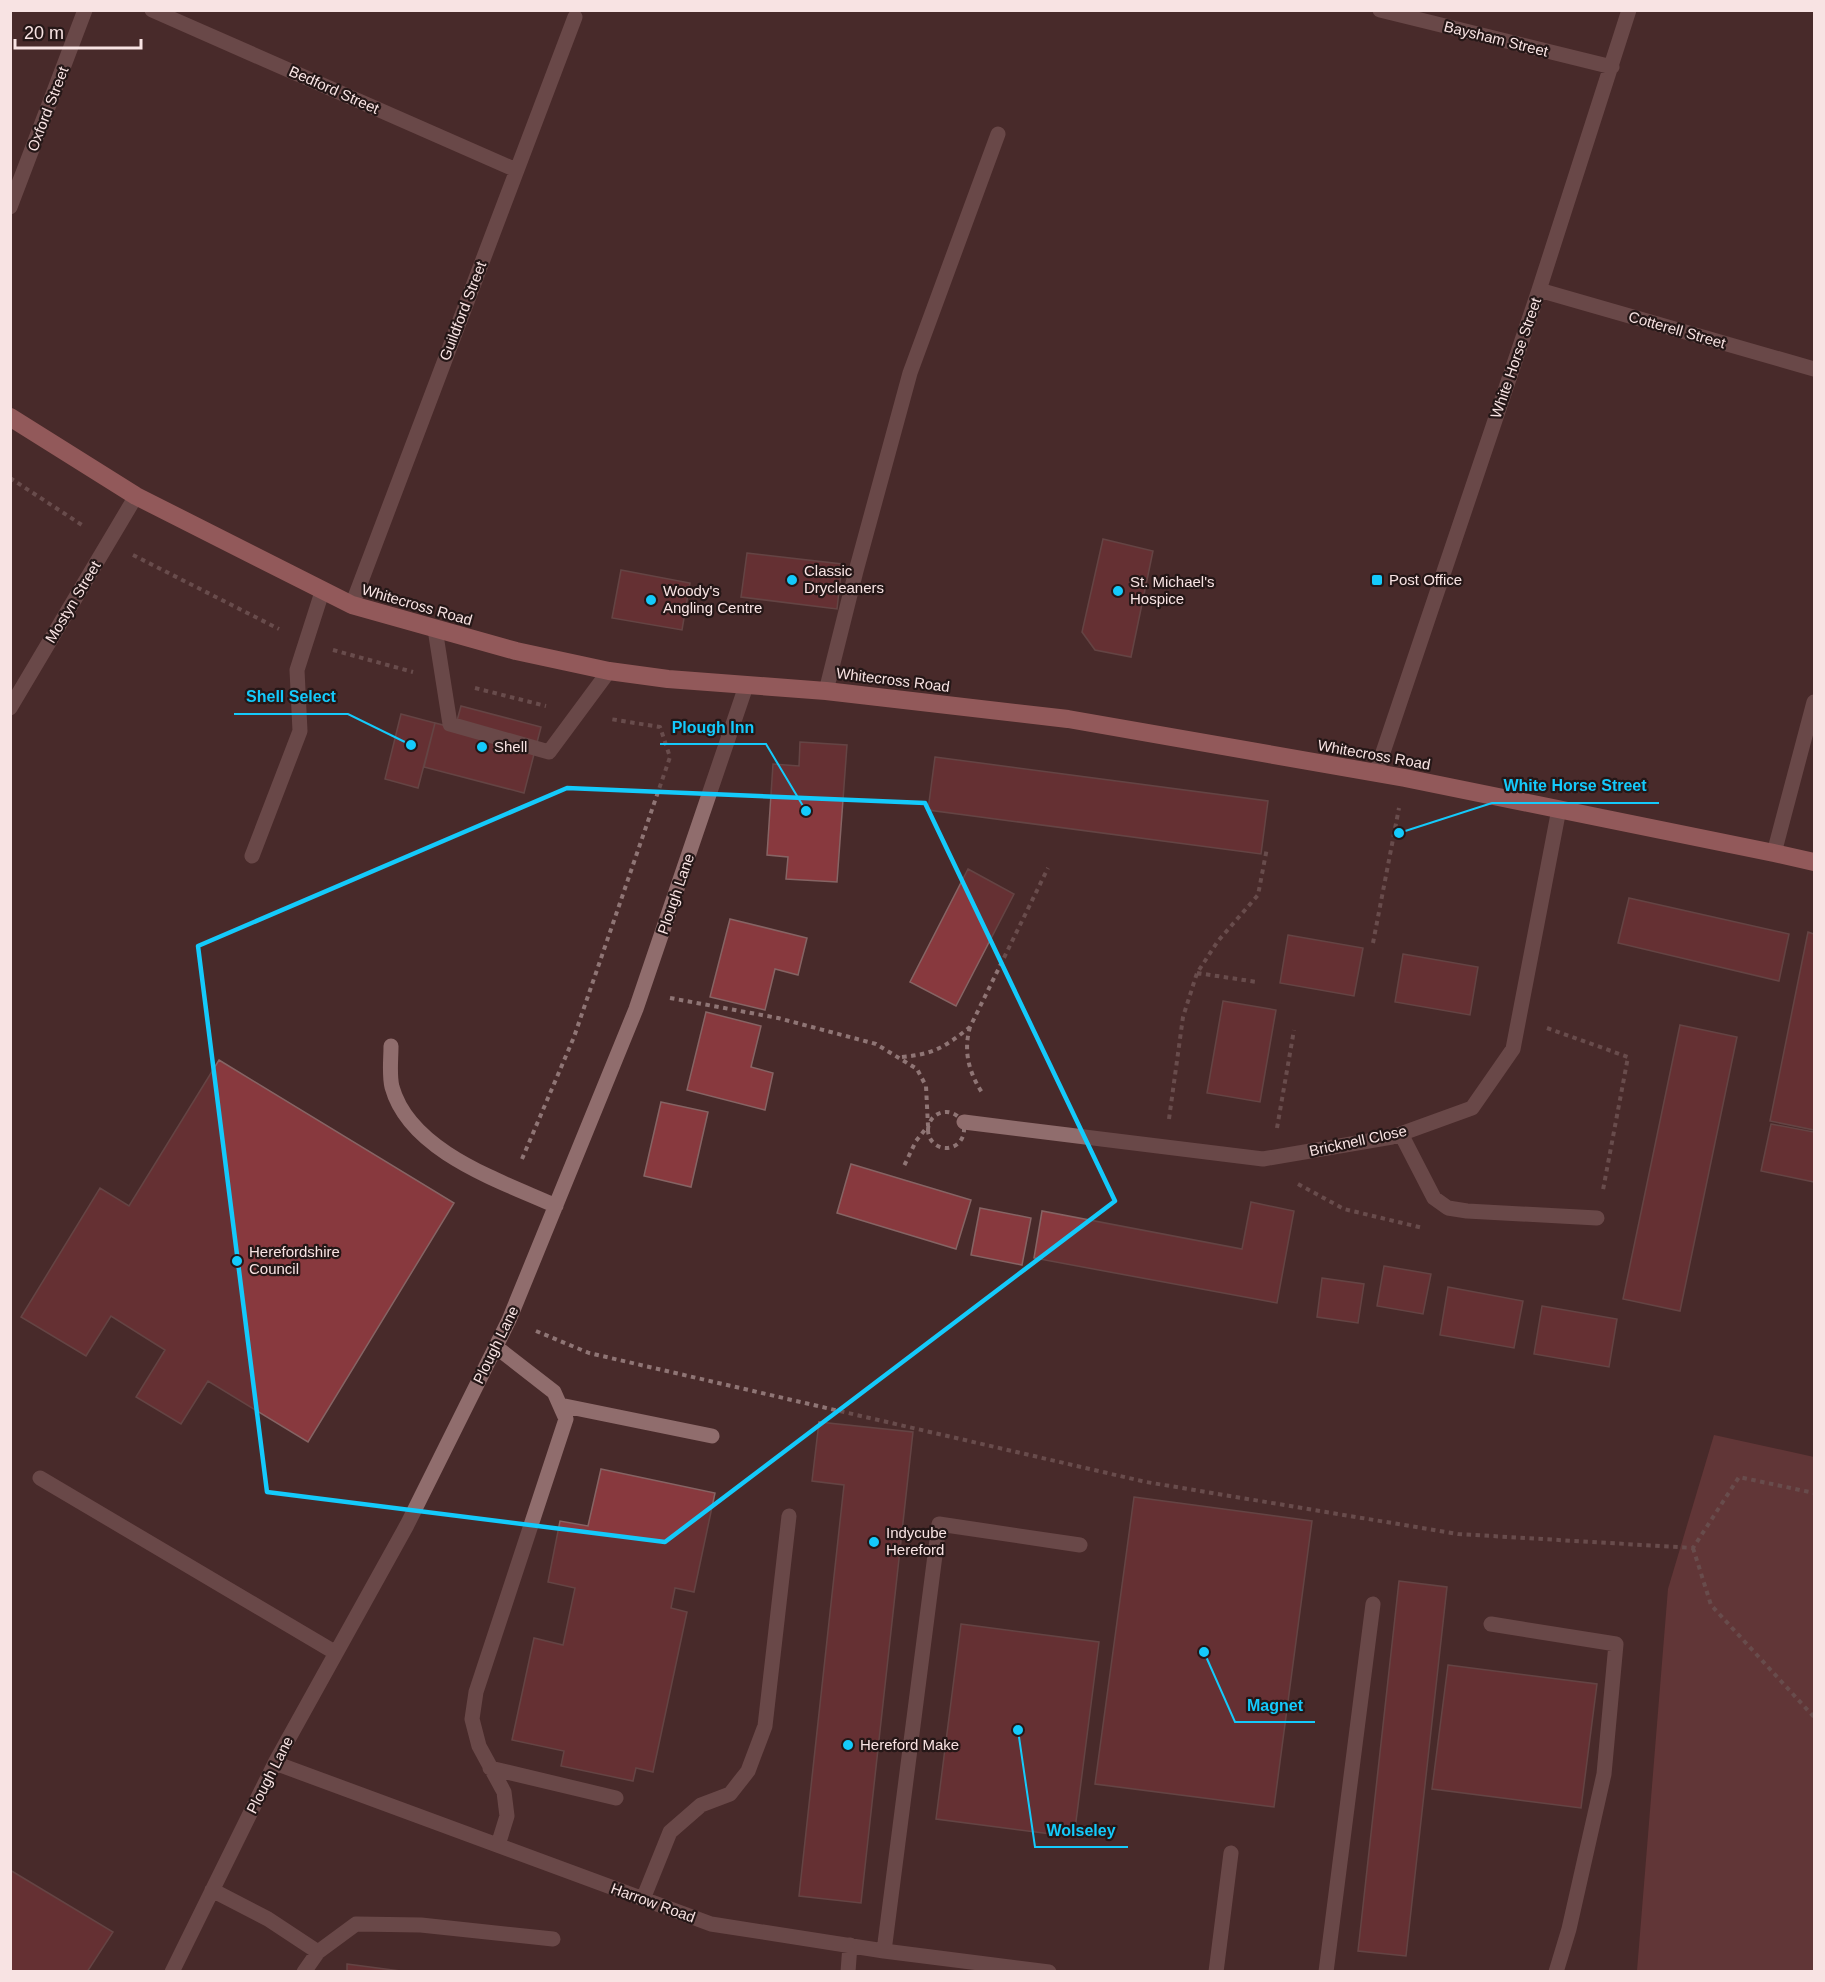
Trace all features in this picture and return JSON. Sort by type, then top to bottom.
[{"type":"highway","name":"Whitecross Road","points":[[10,417],[136,496],[322,592],[352,605],[516,651],[609,671],[668,679],[826,691],[1068,719],[1405,778],[1815,862]]},
{"type":"street","name":"Oxford Street","points":[[10,207],[85,10]]},
{"type":"street","name":"Bedford Street","points":[[152,10],[516,170]]},
{"type":"street","name":"Baysham Street","points":[[1380,10],[1612,67]]},
{"type":"street","name":"White Horse Street","points":[[1376,773],[1539,290],[1629,10]]},
{"type":"street","name":"Guildford Street","points":[[352,605],[575,17]]},
{"type":"street","points":[[826,691],[910,373],[998,134]]},
{"type":"street","name":"Cotterell Street","points":[[1539,290],[1815,369]]},
{"type":"street","name":"Mostyn Street","points":[[10,708],[136,496]]},
{"type":"street","points":[[252,856],[300,731],[297,670],[322,592]]},
{"type":"street","points":[[435,629],[450,724],[549,752],[609,671]]},
{"type":"street","name":"Plough Lane","points":[[172,1971],[275,1763],[407,1525],[509,1320],[642,993],[746,686]]},
{"type":"street","points":[[1774,853],[1815,702]]},
{"type":"street","name":"Bricknell Close","points":[[964,1122],[1263,1159],[1401,1134],[1472,1108],[1513,1049],[1559,809]]},
{"type":"street","points":[[391,1046],[392,1086],[405,1116],[430,1142],[476,1170],[556,1206]]},
{"type":"street","points":[[1401,1134],[1434,1198],[1448,1208],[1597,1218]]},
{"type":"street","points":[[495,1346],[554,1392],[566,1419],[476,1692],[472,1719],[479,1746],[504,1792],[507,1816],[498,1845]]},
{"type":"street","points":[[560,1405],[712,1437]]},
{"type":"street","points":[[40,1478],[336,1653]]},
{"type":"street","points":[[643,1899],[670,1832],[701,1805],[730,1794],[748,1771],[765,1726],[789,1516]]},
{"type":"street","points":[[884,1951],[939,1524],[1080,1545]]},
{"type":"street","points":[[1326,1971],[1373,1604]]},
{"type":"street","points":[[1491,1624],[1616,1644],[1604,1774],[1569,1929],[1556,1971]]},
{"type":"street","name":"Harrow Road","points":[[275,1763],[711,1924],[884,1951],[1049,1971]]},
{"type":"street","points":[[490,1768],[616,1798]]},
{"type":"street","points":[[1216,1971],[1231,1853]]},
{"type":"street","points":[[212,1890],[268,1919],[318,1952]]},
{"type":"street","points":[[304,1971],[318,1952],[356,1924],[422,1925],[553,1939]]},
{"type":"street","points":[[848,1971],[850,1945]]},
{"type":"path","points":[[10,478],[108,543]]},
{"type":"path","points":[[511,1186],[574,1036],[670,757],[660,727],[577,714]]},
{"type":"path","points":[[1373,943],[1405,778]]},
{"type":"path","points":[[1166,1147],[1174,1073],[1184,1017],[1197,973],[1218,941],[1258,895],[1267,848]]},
{"type":"path","points":[[1009,1128],[978,1085],[970,1067],[965,1044],[970,1027],[1048,868]]},
{"type":"path","points":[[1197,973],[1257,982]]},
{"type":"path","points":[[642,993],[778,1018],[876,1044],[901,1057],[917,1069],[926,1086],[928,1109],[928,1126],[916,1141],[904,1166]]},
{"type":"path","points":[[1521,1007],[1545,1027],[1628,1057],[1597,1218]]},
{"type":"path","points":[[901,1057],[925,1054],[949,1044],[970,1027]]},
{"type":"path","points":[[1294,1030],[1271,1158],[1300,1186],[1344,1209],[1432,1230]]},
{"type":"path","points":[[509,1320],[589,1353],[1146,1482],[1458,1534],[1693,1548]]},
{"type":"path","points":[[1693,1548],[1739,1476],[1815,1493]]},
{"type":"path","points":[[1693,1548],[1711,1605],[1815,1717]]},
{"type":"highlighted area","points":[[567,788],[925,803],[1115,1201],[665,1542],[267,1492],[198,946]]},
{"type":"shaded area","points":[[1714,1435],[1814,1457],[1814,1971],[1637,1971],[1668,1589]]},
{"type":"building","name":"St. Michael's Hospice","points":[[1103,539],[1153,551],[1131,657],[1095,650],[1082,632]]},
{"type":"building","name":"Classic Drycleaners","points":[[747,553],[842,564],[837,609],[741,597]]},
{"type":"building","name":"Woody's Angling Centre","points":[[621,570],[690,583],[682,630],[612,618]]},
{"type":"building","name":"Shell","points":[[461,706],[541,727],[524,793],[424,767],[435,723],[455,728]]},
{"type":"building","points":[[401,714],[435,723],[418,788],[385,779]]},
{"type":"building","points":[[800,742],[847,745],[837,882],[786,879],[788,857],[767,855],[773,764],[799,766]]},
{"type":"building","points":[[935,757],[1268,801],[1261,854],[928,810]]},
{"type":"building","points":[[968,869],[1014,894],[956,1006],[910,982]]},
{"type":"building","points":[[1629,898],[1789,934],[1779,981],[1618,943]]},
{"type":"building","points":[[730,919],[807,938],[798,975],[775,969],[765,1010],[710,997]]},
{"type":"building","points":[[1808,932],[1814,934],[1814,1130],[1770,1121]]},
{"type":"building","points":[[1288,935],[1363,948],[1354,996],[1280,983]]},
{"type":"building","points":[[1403,954],[1478,967],[1470,1015],[1395,1002]]},
{"type":"building","points":[[1223,1001],[1276,1010],[1260,1102],[1207,1093]]},
{"type":"building","points":[[706,1012],[761,1026],[751,1067],[773,1073],[765,1110],[687,1090]]},
{"type":"building","points":[[1680,1025],[1737,1037],[1680,1311],[1623,1299]]},
{"type":"building","name":"Herefordshire Council","points":[[219,1060],[454,1203],[308,1442],[208,1381],[181,1424],[136,1397],[165,1350],[111,1316],[86,1356],[21,1317],[100,1188],[129,1206]]},
{"type":"building","points":[[661,1102],[708,1112],[691,1187],[644,1176]]},
{"type":"building","points":[[1771,1124],[1814,1132],[1814,1182],[1761,1171]]},
{"type":"building","points":[[851,1164],[971,1200],[956,1249],[837,1213]]},
{"type":"building","points":[[1251,1202],[1294,1211],[1277,1303],[1034,1258],[1042,1211],[1242,1249]]},
{"type":"building","points":[[980,1208],[1031,1218],[1022,1265],[971,1255]]},
{"type":"building","points":[[1384,1266],[1431,1274],[1423,1314],[1377,1306]]},
{"type":"building","points":[[1322,1278],[1364,1284],[1358,1323],[1317,1317]]},
{"type":"building","points":[[1448,1287],[1523,1301],[1514,1348],[1440,1335]]},
{"type":"building","points":[[1542,1306],[1617,1319],[1609,1367],[1534,1354]]},
{"type":"building","points":[[819,1422],[913,1432],[861,1903],[799,1896],[844,1485],[812,1481]]},
{"type":"building","points":[[601,1469],[715,1493],[694,1592],[675,1588],[671,1608],[687,1612],[653,1772],[636,1768],[633,1781],[561,1766],[564,1751],[512,1740],[534,1638],[563,1645],[575,1588],[548,1582],[560,1521],[588,1526]]},
{"type":"building","points":[[1134,1497],[1312,1521],[1274,1807],[1095,1784]]},
{"type":"building","points":[[1399,1581],[1447,1587],[1406,1956],[1358,1951]]},
{"type":"building","points":[[961,1624],[1099,1642],[1074,1837],[936,1819]]},
{"type":"building","points":[[1448,1665],[1597,1684],[1581,1808],[1432,1789]]},
{"type":"building","points":[[10,1870],[113,1932],[87,1972],[10,1972]]},
{"type":"building","points":[[347,1964],[408,1972],[347,1972]]},
{"type":"place","name":"Classic Drycleaners","points":[[792,580]]},
{"type":"place","name":"Post Office","points":[[1377,580]]},
{"type":"place","name":"St. Michael's Hospice","points":[[1118,591]]},
{"type":"place","name":"Woody's Angling Centre","points":[[651,600]]},
{"type":"place","name":"Shell Select","points":[[411,745]]},
{"type":"place","name":"Shell","points":[[482,747]]},
{"type":"place","name":"Plough Inn","points":[[806,811]]},
{"type":"place","name":"White Horse Street","points":[[1399,833]]},
{"type":"place","name":"Herefordshire Council","points":[[237,1261]]},
{"type":"place","name":"Indycube Hereford","points":[[874,1542]]},
{"type":"place","name":"Magnet","points":[[1204,1652]]},
{"type":"place","name":"Wolseley","points":[[1018,1730]]},
{"type":"place","name":"Hereford Make","points":[[848,1745]]}]
